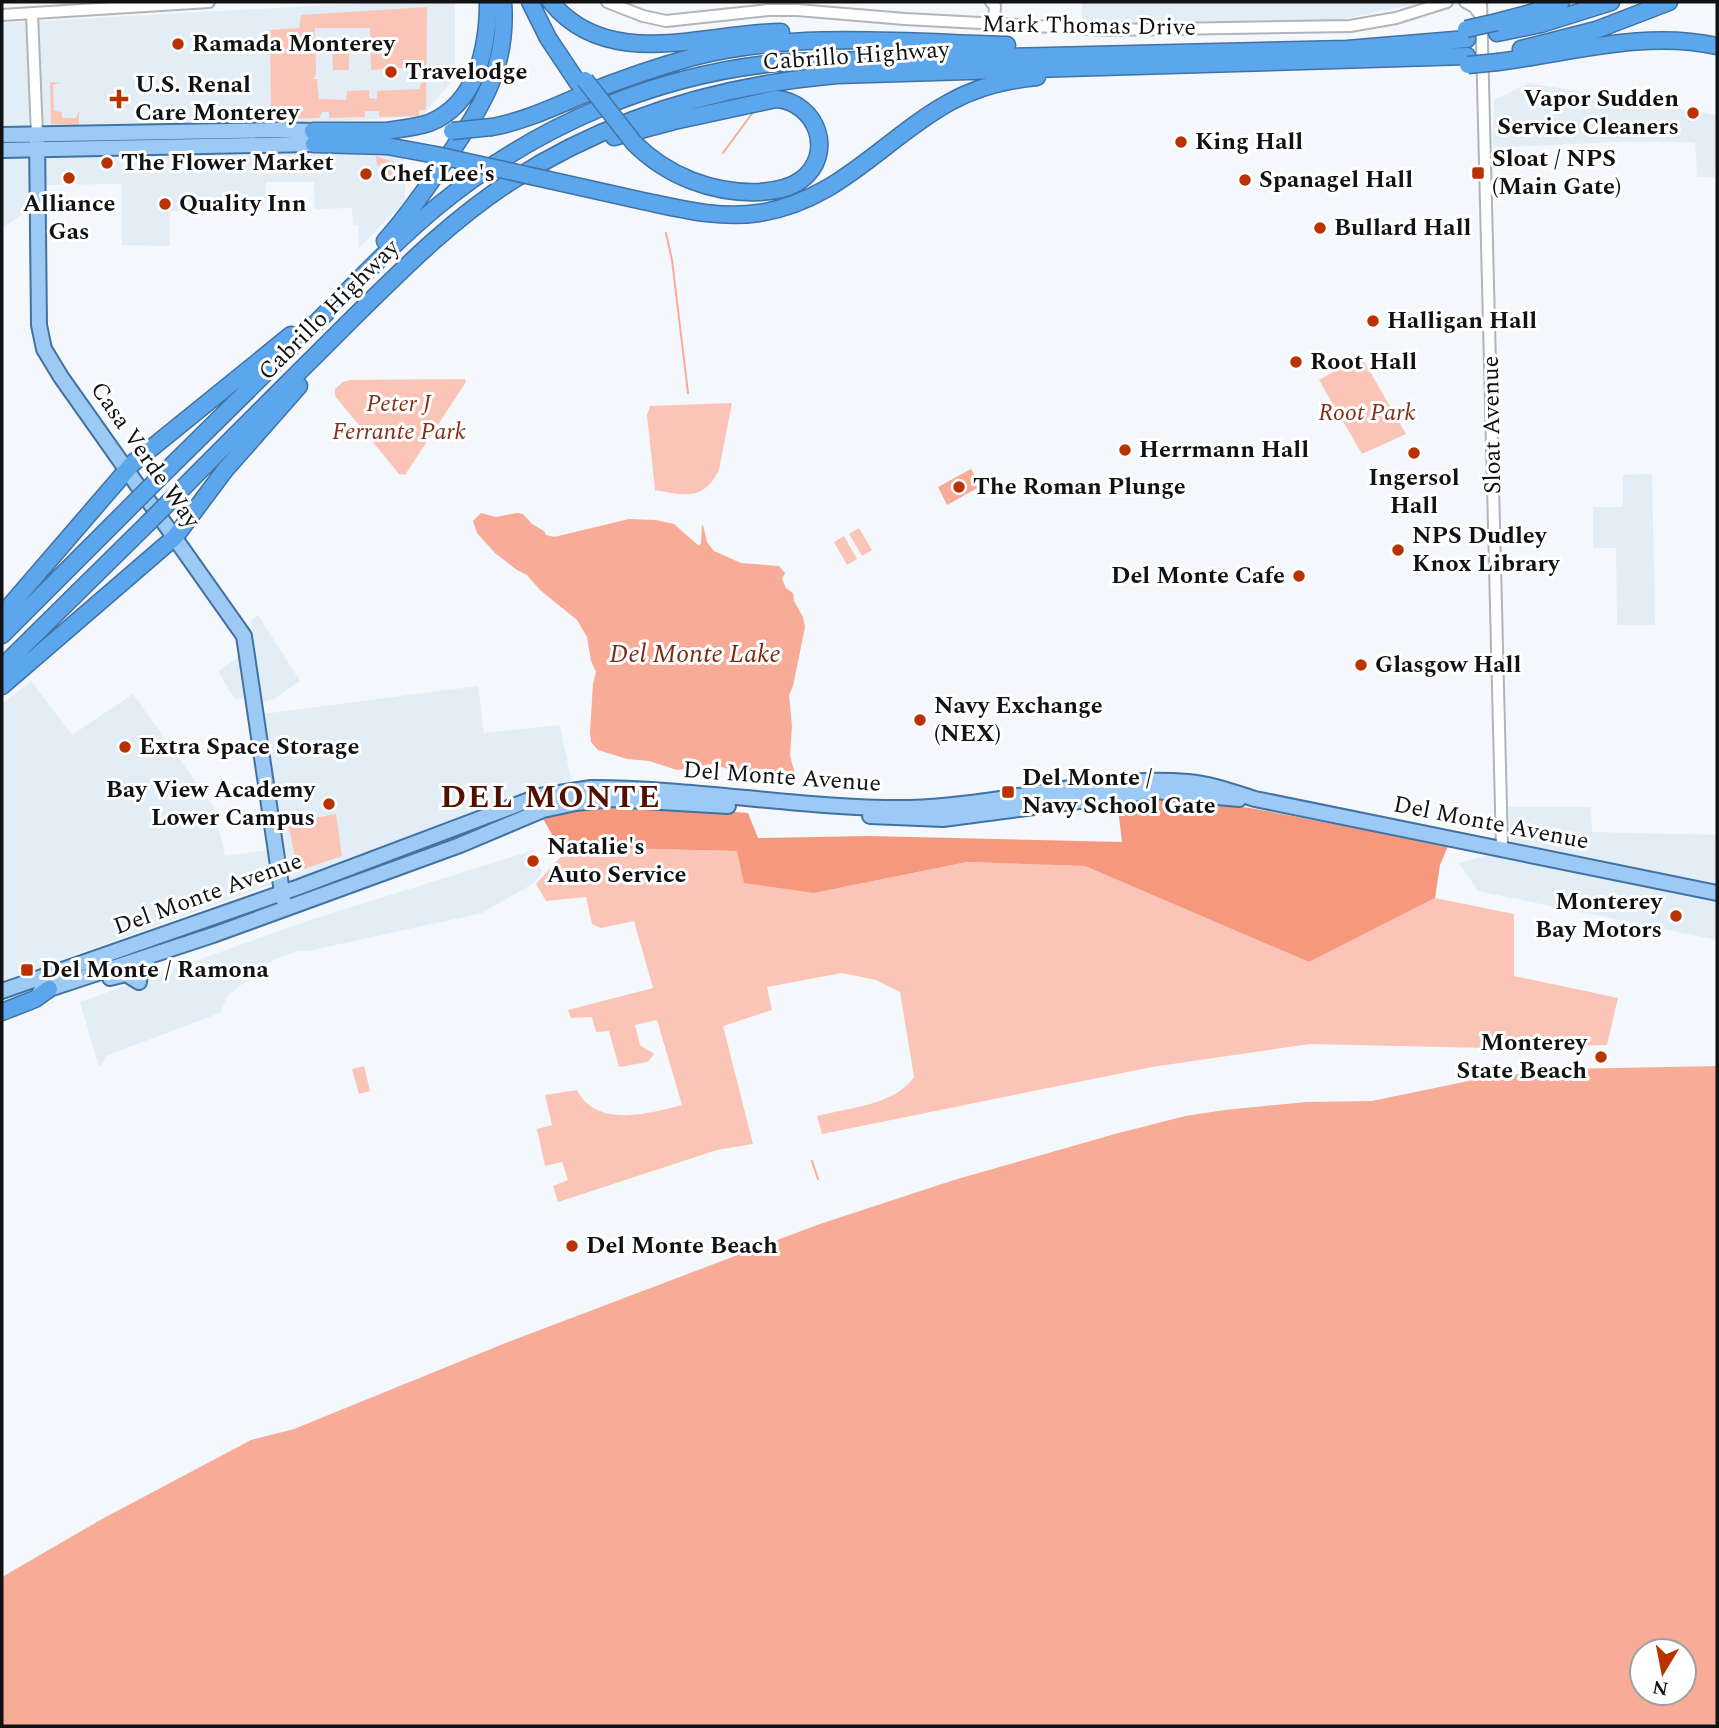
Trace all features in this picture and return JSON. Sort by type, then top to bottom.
[{"type":"highway","points":[[380,132],[432,121],[451,108],[463,95],[476,74],[486,47],[488,2]]},
{"type":"highway","points":[[2,615],[127,469],[354,285],[428,187],[487,95],[501,50],[503,2]]},
{"type":"highway","points":[[530,2],[548,38],[645,163],[680,184],[713,195],[747,200],[782,197],[810,190],[840,176],[946,104],[986,86],[1022,79],[1157,64]]},
{"type":"highway","points":[[538,2],[582,81]]},
{"type":"highway","points":[[551,2],[564,16],[583,29],[619,43],[650,44],[785,32],[806,32],[842,40]]},
{"type":"highway","points":[[1492,24],[1561,2]]},
{"type":"highway","points":[[1492,24],[1549,22],[1611,2]]},
{"type":"highway","name":"Cabrillo Highway","points":[[2,667],[427,246],[493,194],[588,138],[653,113],[713,95],[775,82],[853,74],[1157,64],[1408,59],[1467,61],[1498,58],[1580,34],[1669,2]]},
{"type":"highway","name":"Cabrillo Highway","points":[[2,635],[434,209],[498,162],[573,120],[662,85],[724,70],[786,62],[1370,48],[1472,37],[1492,24]]},
{"type":"highway","points":[[314,138],[492,127],[522,119],[633,76],[701,55],[771,42],[842,40],[1031,46],[1103,54]]},
{"type":"highway","points":[[1498,58],[1635,40],[1683,40],[1717,46]]},
{"type":"highway","points":[[540,164],[639,130],[772,99],[791,102],[806,111],[818,129],[820,149],[813,168],[797,183],[775,191],[738,192],[714,188],[683,177],[630,144]]},
{"type":"highway","points":[[314,138],[387,146],[436,155],[695,212],[725,215],[752,214],[785,207],[819,194],[837,184],[875,154]]},
{"type":"highway","points":[[2,686],[175,537],[225,470],[328,354],[370,301]]},
{"type":"highway","points":[[2,1012],[35,999],[49,989]]},
{"type":"main road","points":[[2,150],[37,142],[277,130],[314,138]]},
{"type":"main road","points":[[2,135],[37,142]]},
{"type":"main road","name":"Casa Verde Way","points":[[37,142],[39,325],[44,349],[244,636],[284,908]]},
{"type":"main road","name":"Del Monte Avenue","points":[[2,991],[282,892],[540,796],[591,788],[909,808],[1126,782],[1210,785],[1255,799],[1717,893]]},
{"type":"main road","name":"Del Monte Avenue","points":[[2,1004],[150,956],[460,845],[543,810],[576,803],[627,799],[921,820],[1155,791],[1255,799]]},
{"type":"main road","points":[[125,964],[141,953],[195,932],[201,919]]},
{"type":"main road","points":[[66,984],[93,983],[126,974],[139,982],[141,966],[150,956]]},
{"type":"street","points":[[2,15],[209,2]]},
{"type":"street","name":"Mark Thomas Drive","points":[[607,2],[643,16],[666,21],[778,9],[1109,30],[1342,26],[1403,17],[1447,2]]},
{"type":"street","points":[[991,2],[995,6],[994,24]]},
{"type":"street","points":[[1465,2],[1474,6],[1492,24]]},
{"type":"street","points":[[1481,2],[1492,24]]},
{"type":"street","name":"Casa Verde Way","points":[[33,13],[37,142]]},
{"type":"street","name":"Sloat Avenue","points":[[1472,37],[1502,848]]},
{"type":"shaded area","points":[[386,2],[455,2],[455,78],[422,116],[312,123],[52,126],[29,123],[24,127],[2,127],[2,23]]},
{"type":"shaded area","points":[[1082,2],[1427,2],[1338,20],[1082,23]]},
{"type":"shaded area","points":[[1529,83],[1717,115],[1715,177],[1697,177],[1695,142],[1613,142],[1493,148],[1494,100]]},
{"type":"shaded area","points":[[370,153],[405,155],[405,201],[359,248],[358,225],[353,225],[352,208],[315,209],[314,182],[266,182],[266,202],[219,202],[218,210],[170,211],[170,246],[122,245],[122,184],[37,185],[37,204],[2,228],[2,158]]},
{"type":"shaded area","points":[[1652,474],[1655,625],[1617,625],[1616,548],[1593,548],[1593,507],[1623,507],[1623,475]]},
{"type":"shaded area","points":[[258,615],[300,681],[272,700],[254,703],[253,696],[235,700],[218,671],[240,656],[256,654],[251,620]]},
{"type":"shaded area","points":[[31,681],[72,735],[133,694],[214,807],[225,856],[275,849],[255,715],[478,686],[484,733],[560,725],[573,790],[282,892],[275,854],[272,884],[2,981],[2,704]]},
{"type":"shaded area","points":[[1168,796],[1256,809],[1448,846],[1440,865],[1435,898],[1309,962],[1085,866],[967,862],[814,893],[744,883],[737,851],[558,845],[542,817],[578,807],[622,803],[748,813],[758,838],[869,836],[1122,842],[1117,800]]},
{"type":"shaded area","points":[[1509,807],[1591,807],[1592,832],[1717,835],[1717,940],[1478,891],[1459,863],[1511,849]]},
{"type":"shaded area","points":[[534,850],[542,873],[534,883],[482,913],[298,951],[275,959],[228,995],[220,1013],[108,1055],[99,1067],[80,1002],[310,920]]},
{"type":"green space","points":[[427,7],[426,110],[419,110],[419,116],[379,117],[379,111],[365,111],[365,117],[329,118],[329,112],[322,112],[319,118],[278,119],[278,113],[271,113],[270,30],[299,28],[301,15]],"holes":[[[315,28],[370,28],[371,70],[419,67],[419,72],[423,73],[420,89],[377,91],[377,99],[369,98],[369,90],[347,91],[346,100],[319,99],[317,79],[313,79],[316,74]]]},
{"type":"green space","points":[[332,46],[349,46],[349,70],[333,70]]},
{"type":"green space","points":[[50,82],[61,83],[53,85],[54,111],[62,112],[62,118],[76,118],[79,111],[79,125],[51,124]]},
{"type":"green space","points":[[376,156],[398,164],[398,175],[379,175],[379,170],[387,171],[388,165],[382,163],[377,166]]},
{"type":"green space","name":"Root Park","points":[[1361,356],[1406,434],[1362,454],[1319,380]]},
{"type":"green space","name":"Peter J Ferrante Park","points":[[465,379],[466,382],[405,475],[399,474],[335,396],[335,389],[350,380]]},
{"type":"green space","points":[[732,403],[719,470],[713,480],[699,492],[692,494],[655,490],[647,415],[650,406]]},
{"type":"green space","points":[[859,528],[872,550],[862,556],[849,534]]},
{"type":"green space","points":[[844,536],[857,559],[847,565],[834,542]]},
{"type":"green space","points":[[336,814],[342,856],[298,871],[288,823]]},
{"type":"green space","points":[[570,847],[738,851],[814,893],[967,862],[1085,866],[1309,962],[1435,898],[1514,914],[1514,976],[1618,998],[1607,1045],[1486,1048],[1310,1044],[1152,1067],[822,1134],[817,1116],[883,1100],[906,1086],[914,1077],[900,992],[876,980],[842,973],[767,987],[772,1010],[723,1026],[753,1144],[717,1150],[558,1202],[553,1186],[568,1180],[562,1162],[545,1166],[537,1129],[552,1125],[545,1095],[577,1090],[586,1102],[597,1110],[610,1114],[639,1114],[682,1105],[657,1020],[635,1025],[640,1045],[654,1054],[648,1062],[619,1067],[609,1031],[596,1032],[592,1017],[571,1018],[568,1010],[653,988],[634,921],[601,928],[592,924],[586,897],[546,901],[536,884]]},
{"type":"green space","points":[[364,1066],[370,1091],[359,1094],[352,1069]]},
{"type":"water","name":"The Roman Plunge","points":[[971,469],[981,486],[947,505],[938,487]]},
{"type":"water","name":"Del Monte Lake","points":[[481,513],[496,517],[523,514],[546,535],[554,537],[629,519],[656,520],[674,524],[699,546],[703,525],[707,542],[714,551],[741,563],[779,566],[785,573],[782,579],[786,588],[793,593],[805,627],[789,695],[792,726],[790,756],[796,777],[787,780],[773,771],[763,769],[739,778],[728,769],[712,764],[677,770],[598,750],[591,742],[590,732],[596,672],[591,661],[587,637],[577,620],[540,590],[527,575],[495,553],[477,533],[473,521]]},
{"type":"water","points":[[1717,1066],[1717,1726],[2,1726],[2,1577],[102,1519],[251,1440],[294,1429],[508,1342],[817,1225],[954,1180],[1185,1116],[1306,1102],[1372,1101],[1483,1078],[1564,1069]]},
{"type":"waterway","points":[[723,153],[754,111]]},
{"type":"waterway","points":[[666,233],[672,260],[688,393]]},
{"type":"waterway","points":[[812,1161],[818,1179]]},
{"type":"place","name":"Ramada Monterey","points":[[178,44]]},
{"type":"place","name":"Travelodge","points":[[391,72]]},
{"type":"place","name":"U.S. Renal Care Monterey","points":[[119,99]]},
{"type":"place","name":"Vapor Sudden Service Cleaners","points":[[1693,113]]},
{"type":"place","name":"King Hall","points":[[1181,142]]},
{"type":"place","name":"The Flower Market","points":[[107,163]]},
{"type":"place","name":"Sloat / NPS (Main Gate)","points":[[1478,173]]},
{"type":"place","name":"Chef Lee's","points":[[366,174]]},
{"type":"place","name":"Alliance Gas","points":[[69,178]]},
{"type":"place","name":"Spanagel Hall","points":[[1245,180]]},
{"type":"place","name":"Quality Inn","points":[[165,204]]},
{"type":"place","name":"Bullard Hall","points":[[1320,228]]},
{"type":"place","name":"Halligan Hall","points":[[1373,321]]},
{"type":"place","name":"Root Hall","points":[[1296,362]]},
{"type":"place","name":"Herrmann Hall","points":[[1125,450]]},
{"type":"place","name":"Ingersol Hall","points":[[1414,453]]},
{"type":"place","name":"The Roman Plunge","points":[[959,487]]},
{"type":"place","name":"NPS Dudley Knox Library","points":[[1398,550]]},
{"type":"place","name":"Del Monte Cafe","points":[[1299,576]]},
{"type":"place","name":"Glasgow Hall","points":[[1361,665]]},
{"type":"place","name":"Navy Exchange (NEX)","points":[[920,720]]},
{"type":"place","name":"Extra Space Storage","points":[[125,747]]},
{"type":"place","name":"Del Monte / Navy School Gate","points":[[1008,792]]},
{"type":"place","name":"Bay View Academy Lower Campus","points":[[329,804]]},
{"type":"place","name":"Natalie's Auto Service","points":[[533,861]]},
{"type":"place","name":"Monterey Bay Motors","points":[[1676,916]]},
{"type":"place","name":"Del Monte / Ramona","points":[[27,970]]},
{"type":"place","name":"Monterey State Beach","points":[[1601,1057]]},
{"type":"place","name":"Del Monte Beach","points":[[572,1246]]},
{"type":"district","name":"DEL MONTE","points":[[551,797]]}]
